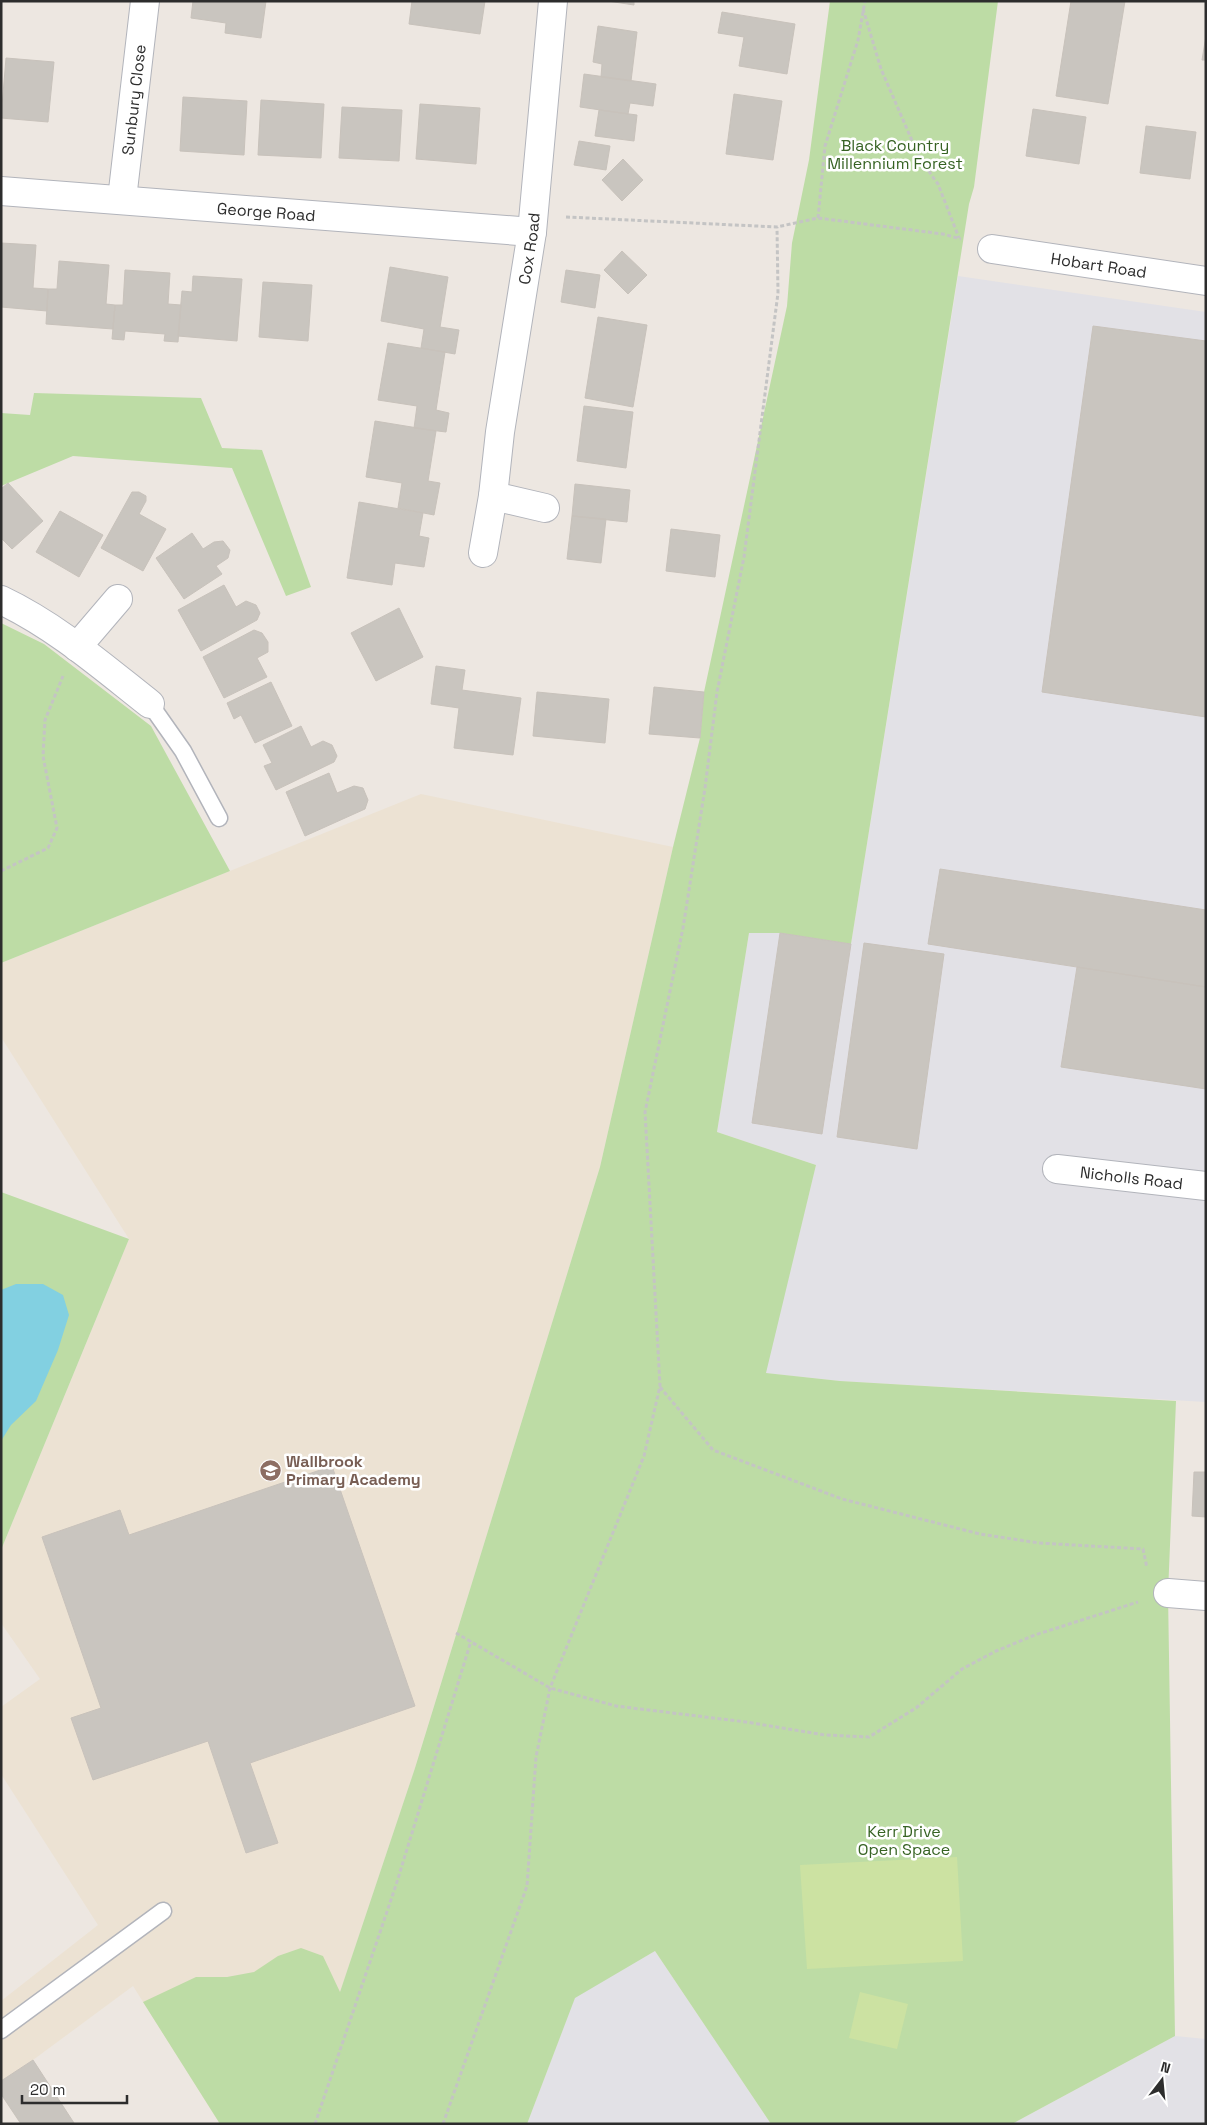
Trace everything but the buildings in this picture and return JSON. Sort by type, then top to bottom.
[{"type":"street","name":"Sunbury Close","points":[[122,199],[145,1]]},
{"type":"street","name":"Cox Road","points":[[483,553],[532,232],[553,1]]},
{"type":"street","name":"George Road","points":[[1,191],[532,232]]},
{"type":"street","name":"Hobart Road","points":[[992,249],[1206,281]]},
{"type":"street","points":[[493,496],[545,508]]},
{"type":"street","points":[[77,647],[118,599]]},
{"type":"street","points":[[1,600],[25,611],[77,647],[150,704]]},
{"type":"street","name":"Nicholls Road","points":[[1057,1169],[1206,1186]]},
{"type":"street","points":[[1168,1593],[1206,1596]]},
{"type":"lane","points":[[150,704],[183,750],[219,818]]},
{"type":"lane","points":[[1,2030],[164,1911]]},
{"type":"path","points":[[818,218],[825,146],[858,40],[864,1]]},
{"type":"path","points":[[863,9],[881,69],[920,159],[938,184],[959,239]]},
{"type":"path","points":[[532,232],[557,216],[777,227],[818,218],[943,234],[992,249]]},
{"type":"path","points":[[443,2124],[527,1886],[536,1756],[550,1688],[644,1456],[660,1386],[645,1112],[683,928],[706,788],[717,692],[744,557],[778,293],[777,227]]},
{"type":"path","points":[[1,871],[48,848],[57,828],[43,756],[45,720],[77,647]]},
{"type":"path","points":[[456,1633],[550,1688],[616,1706],[746,1722],[824,1736],[869,1737],[916,1708],[962,1669],[996,1651],[1035,1635],[1168,1593],[1147,1569],[1143,1549],[1039,1543],[980,1534],[842,1499],[713,1450],[660,1386]]},
{"type":"path","points":[[315,2124],[396,1884],[471,1642]]},
{"type":"shaded area","points":[[958,276],[1206,312],[1206,1402],[840,1381],[765,1373],[816,1165],[717,1132],[749,933],[780,933],[851,944]]},
{"type":"shaded area","name":"Wallbrook Primary Academy","points":[[421,794],[673,847],[600,1167],[415,1768],[296,2124],[220,2124],[133,1986],[33,2060],[1,2081],[1,2001],[98,1925],[1,1774],[1,1707],[40,1679],[1,1623],[1,1550],[129,1239],[1,1037],[1,963]]},
{"type":"shaded area","points":[[655,1951],[771,2124],[527,2124],[575,1997]]},
{"type":"shaded area","points":[[1175,2036],[1206,2039],[1206,2124],[1012,2124]]},
{"type":"green space","points":[[830,1],[998,1],[974,187],[969,204],[851,944],[780,933],[749,933],[717,1132],[816,1165],[766,1373],[840,1381],[1176,1401],[1168,1593],[1175,2036],[1012,2124],[771,2124],[655,1951],[575,1998],[527,2124],[220,2124],[143,2002],[196,1977],[227,1977],[254,1972],[278,1956],[301,1948],[323,1956],[340,1992],[415,1768],[600,1167],[673,847],[700,738],[704,692],[787,306],[792,243],[809,160]]},
{"type":"green space","points":[[34,393],[201,398],[222,448],[262,450],[311,587],[286,596],[232,468],[73,456],[1,486],[1,413],[30,415]]},
{"type":"green space","points":[[1,623],[44,644],[151,726],[230,871],[1,963]]},
{"type":"green space","points":[[1,1192],[129,1239],[1,1550]]},
{"type":"green space","points":[[957,1857],[963,1961],[807,1969],[800,1865]]},
{"type":"green space","points":[[860,1992],[908,2004],[897,2049],[849,2038]]},
{"type":"water","points":[[16,1284],[43,1284],[63,1295],[69,1315],[58,1350],[36,1401],[11,1425],[1,1441],[1,1290]]},
{"type":"place","name":"Wallbrook Primary Academy","points":[[270,1470]]},
{"type":"park label","name":"Black Country Millennium Forest","points":[[895,154]]},
{"type":"park label","name":"Kerr Drive Open Space","points":[[904,1840]]}]
